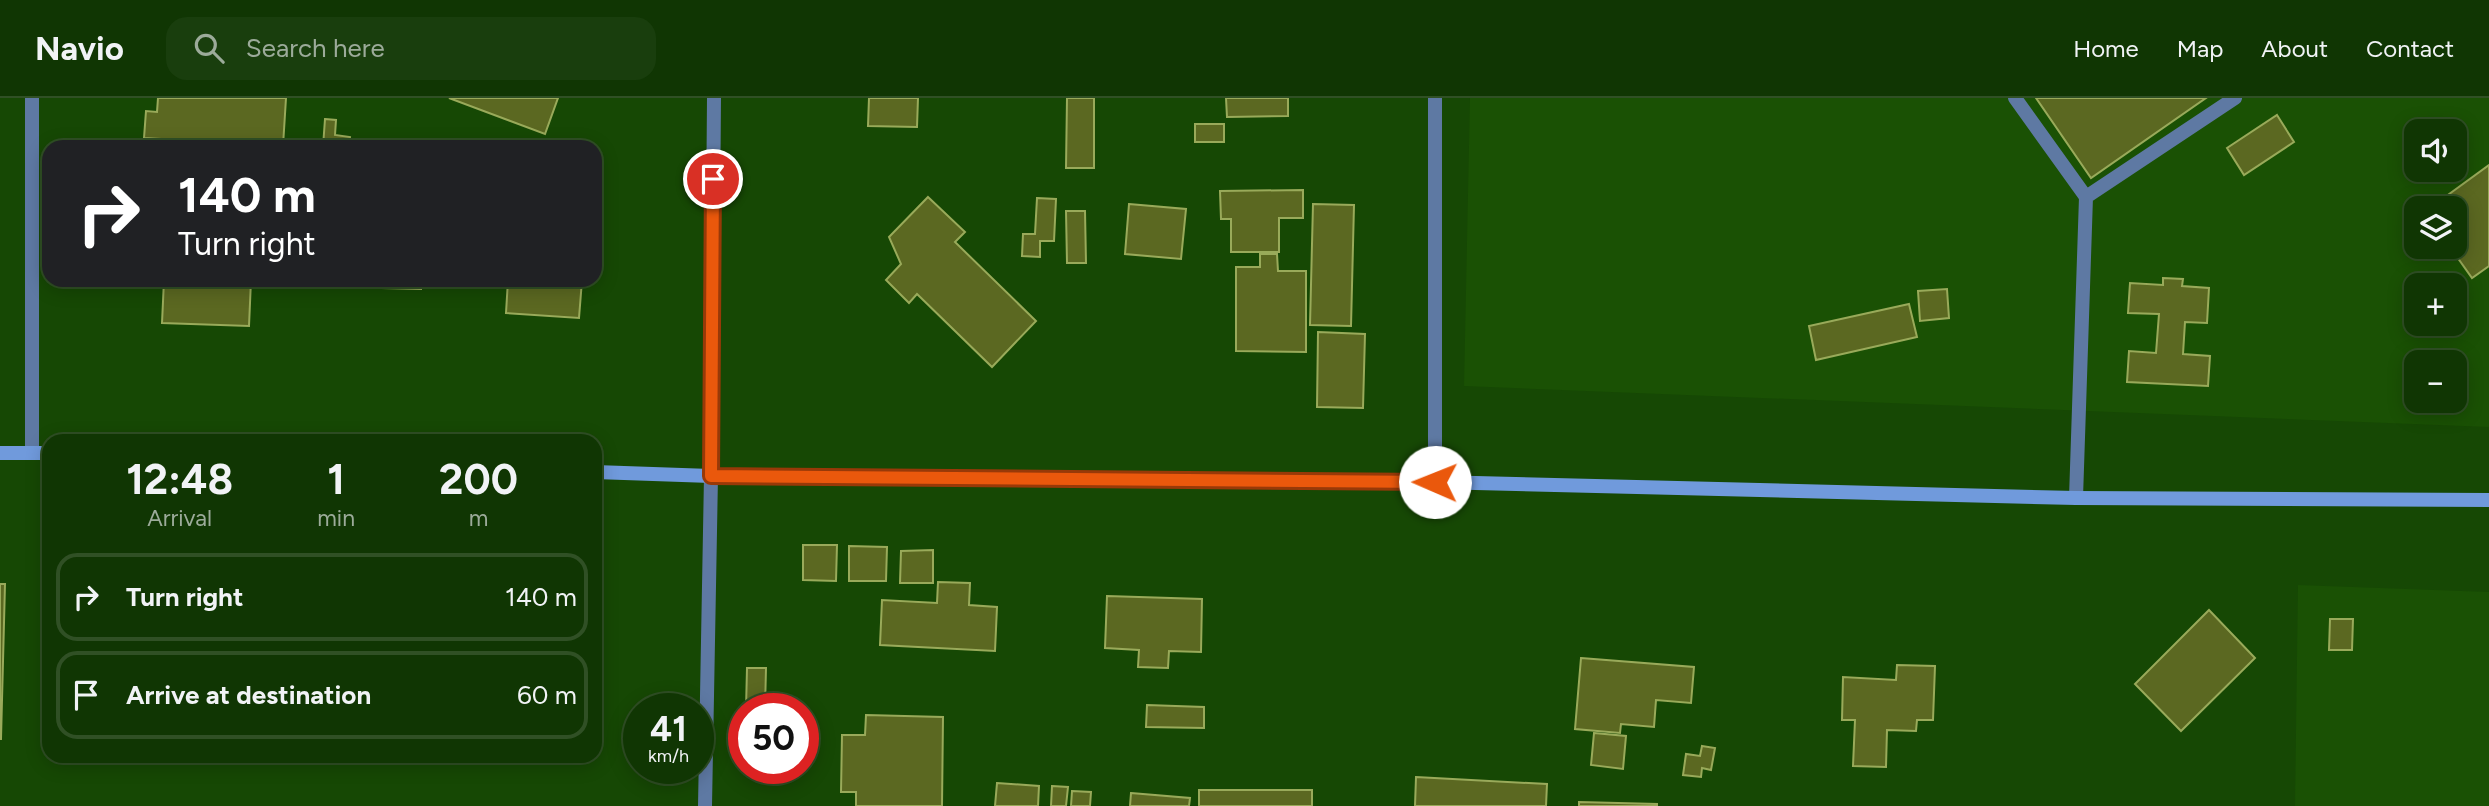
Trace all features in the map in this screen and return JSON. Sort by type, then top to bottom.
[{"type":"main road","points":[[0,453],[42,453]]},
{"type":"main road","points":[[602,472],[711,476],[1435,482],[2076,498],[2489,499]]},
{"type":"street","points":[[32,98],[32,453]]},
{"type":"street","points":[[705,806],[714,98]]},
{"type":"street","points":[[1435,98],[1435,482]]},
{"type":"street","points":[[2015,98],[2086,197],[2076,498]]},
{"type":"street","points":[[2086,197],[2235,98]]},
{"type":"shaded area","points":[[1470,98],[2489,98],[2489,427],[1464,386]]},
{"type":"shaded area","points":[[2298,585],[2489,592],[2489,806],[2295,806]]},
{"type":"building","points":[[158,98],[286,98],[283,140],[144,138],[146,111],[157,112]]},
{"type":"building","points":[[449,98],[558,98],[545,134]]},
{"type":"building","points":[[869,98],[918,98],[917,127],[868,126]]},
{"type":"building","points":[[1067,98],[1094,98],[1094,168],[1066,168]]},
{"type":"building","points":[[1226,98],[1288,98],[1288,116],[1227,117]]},
{"type":"building","points":[[2036,98],[2206,98],[2091,178]]},
{"type":"building","points":[[2277,115],[2294,142],[2244,175],[2227,148]]},
{"type":"building","points":[[325,119],[336,120],[335,135],[350,137],[350,140],[324,140]]},
{"type":"building","points":[[1195,124],[1224,124],[1224,142],[1195,142]]},
{"type":"building","points":[[2489,165],[2489,266],[2472,278],[2459,259],[2467,259],[2467,196],[2446,196]]},
{"type":"building","points":[[1303,190],[1303,218],[1279,218],[1279,252],[1231,252],[1231,219],[1221,219],[1220,191]]},
{"type":"building","points":[[928,197],[965,232],[955,242],[1036,321],[992,367],[917,294],[909,303],[886,280],[901,264],[889,237]]},
{"type":"building","points":[[1037,198],[1056,199],[1054,241],[1040,241],[1040,257],[1022,256],[1023,234],[1035,234]]},
{"type":"building","points":[[1129,204],[1186,209],[1181,259],[1125,254]]},
{"type":"building","points":[[1313,204],[1354,205],[1351,326],[1310,325]]},
{"type":"building","points":[[1066,211],[1085,211],[1086,263],[1067,263]]},
{"type":"building","points":[[1260,254],[1277,254],[1278,271],[1306,271],[1306,352],[1236,351],[1236,267],[1260,267]]},
{"type":"building","points":[[2163,278],[2183,279],[2182,286],[2209,288],[2207,323],[2185,322],[2183,354],[2210,356],[2208,386],[2127,382],[2129,351],[2156,353],[2159,314],[2128,313],[2130,283],[2163,285]]},
{"type":"building","points":[[164,287],[251,287],[249,326],[162,323]]},
{"type":"building","points":[[421,287],[421,289],[382,288]]},
{"type":"building","points":[[508,287],[581,287],[579,318],[506,313]]},
{"type":"building","points":[[1947,289],[1949,318],[1920,321],[1918,291]]},
{"type":"building","points":[[1909,304],[1917,337],[1816,360],[1809,326]]},
{"type":"building","points":[[1318,332],[1365,334],[1363,408],[1317,407]]},
{"type":"building","points":[[803,545],[837,545],[836,581],[803,580]]},
{"type":"building","points":[[849,546],[887,547],[886,581],[849,581]]},
{"type":"building","points":[[933,550],[933,583],[900,583],[901,551]]},
{"type":"building","points":[[938,582],[970,583],[969,605],[997,607],[995,651],[880,645],[882,600],[937,603]]},
{"type":"building","points":[[0,584],[5,584],[1,739],[0,739]]},
{"type":"building","points":[[1107,596],[1202,599],[1201,652],[1169,651],[1168,668],[1138,667],[1139,650],[1105,648]]},
{"type":"building","points":[[2209,610],[2255,658],[2181,731],[2135,684]]},
{"type":"building","points":[[2330,619],[2353,619],[2352,650],[2329,650]]},
{"type":"building","points":[[1581,658],[1694,667],[1691,703],[1656,700],[1654,727],[1621,724],[1620,733],[1575,729]]},
{"type":"building","points":[[1897,665],[1935,666],[1933,720],[1917,720],[1916,731],[1887,730],[1886,767],[1853,766],[1855,720],[1842,720],[1843,677],[1896,680]]},
{"type":"building","points":[[747,668],[766,668],[765,693],[746,693]]},
{"type":"building","points":[[1147,705],[1204,707],[1204,728],[1146,727]]},
{"type":"building","points":[[866,715],[943,717],[942,806],[856,806],[856,792],[841,792],[842,735],[865,735]]},
{"type":"building","points":[[1594,733],[1626,736],[1623,769],[1591,765]]},
{"type":"building","points":[[1702,746],[1715,748],[1711,770],[1702,768],[1701,777],[1683,775],[1686,754],[1700,756]]},
{"type":"building","points":[[1416,777],[1547,784],[1546,806],[1415,806]]},
{"type":"building","points":[[997,783],[1039,786],[1038,806],[995,806]]},
{"type":"building","points":[[1052,786],[1068,787],[1066,806],[1051,806]]},
{"type":"building","points":[[1199,790],[1312,790],[1312,806],[1199,806]]},
{"type":"building","points":[[1072,791],[1091,792],[1090,806],[1071,806]]},
{"type":"building","points":[[1131,793],[1190,798],[1189,806],[1130,806]]},
{"type":"building","points":[[1579,802],[1657,804],[1657,806],[1579,806]]},
{"type":"route","points":[[713,179],[711,476],[1435,482]]}]
